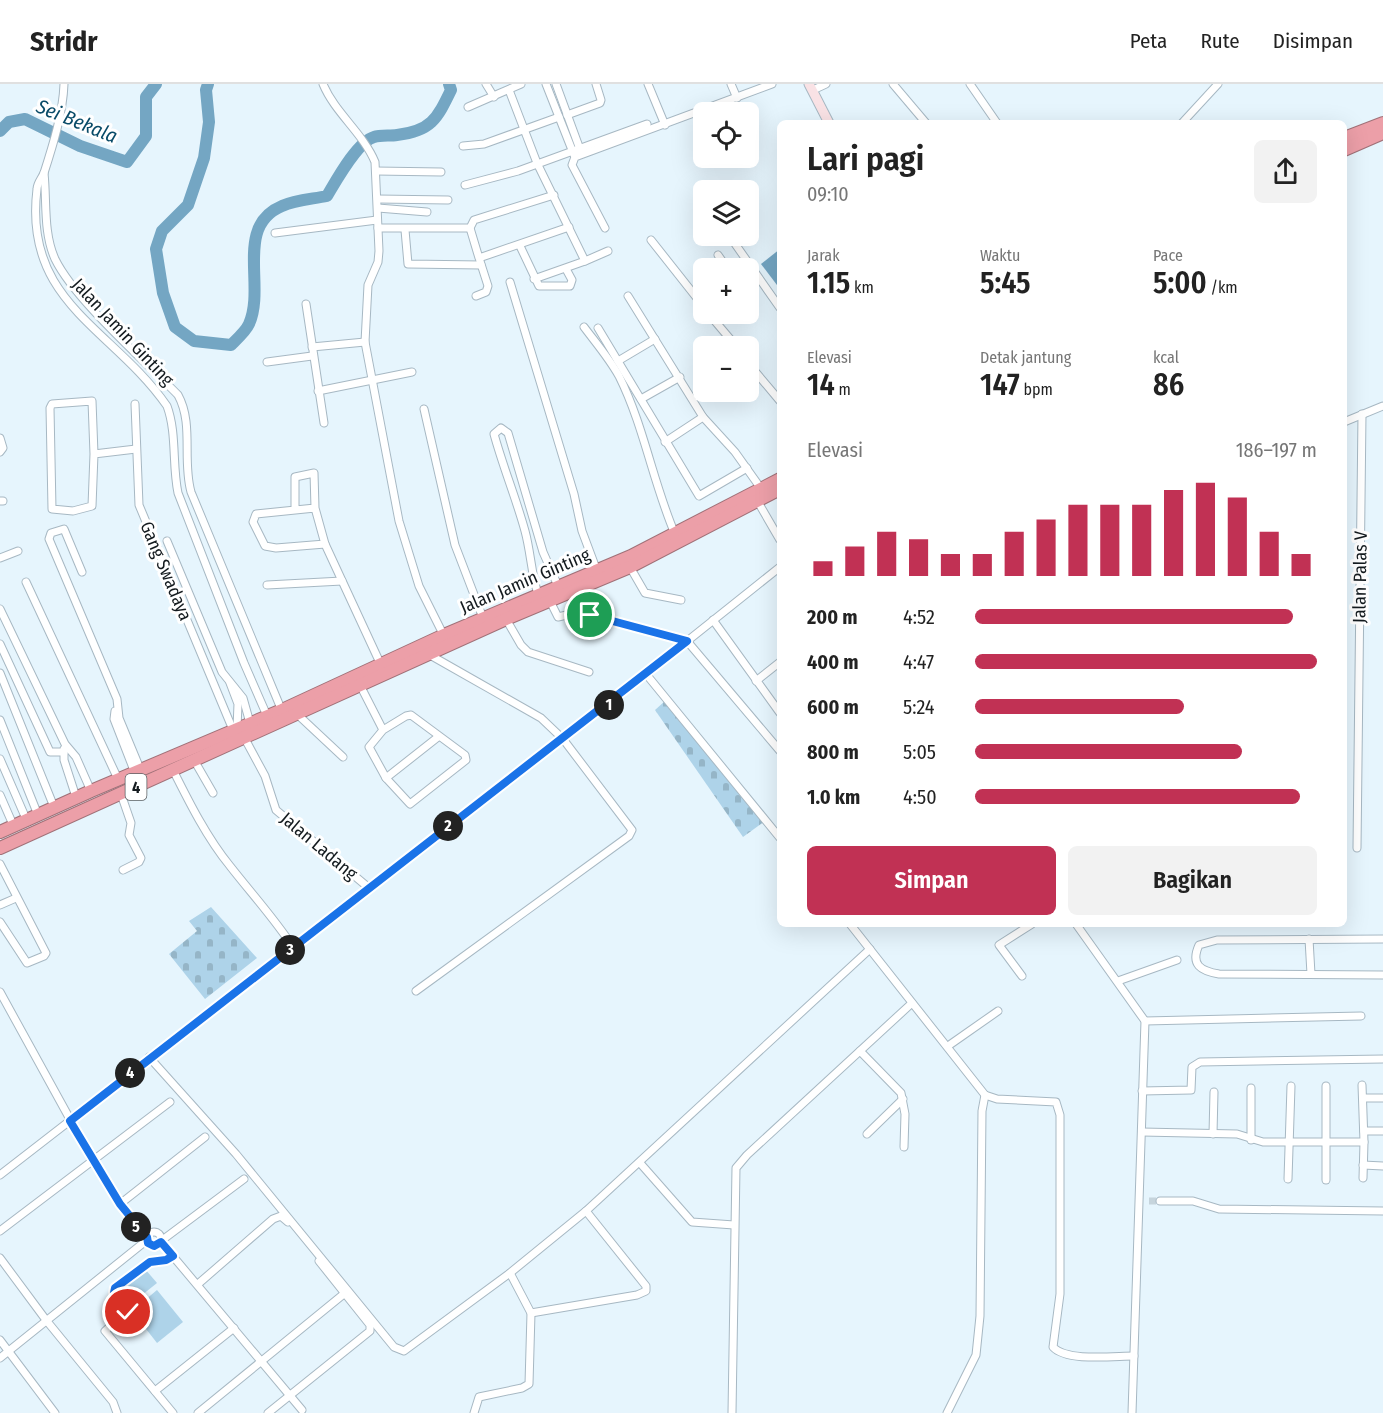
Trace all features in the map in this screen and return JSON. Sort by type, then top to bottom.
[{"type":"highway","points":[[1347,137],[1383,123]]},
{"type":"highway","points":[[1347,149],[1383,134]]},
{"type":"highway","name":"Jalan Jamin Ginting","points":[[288,714],[381,665],[506,619],[630,567],[753,501],[762,490],[777,481]]},
{"type":"highway","name":"Jalan Jamin Ginting","points":[[0,832],[118,780],[238,732],[361,687],[430,655],[447,640],[483,618],[597,571],[675,534],[777,490]]},
{"type":"highway","name":"Jalan Jamin Ginting","points":[[0,848],[194,760],[250,723],[269,721]]},
{"type":"street","name":"Jalan Jamin Ginting","points":[[64,84],[62,110],[44,173],[46,217],[55,258],[91,306],[178,395],[182,402],[186,416],[186,456],[191,492],[258,656],[288,714]]},
{"type":"street","points":[[323,84],[328,96],[370,149],[376,171],[378,262],[368,285],[365,342],[407,551],[419,586],[447,640]]},
{"type":"street","points":[[486,84],[494,97]]},
{"type":"street","points":[[468,108],[521,84]]},
{"type":"street","points":[[546,84],[577,153]]},
{"type":"street","points":[[556,84],[577,153],[572,165],[604,228]]},
{"type":"street","points":[[567,115],[600,103],[602,100],[596,84]]},
{"type":"street","points":[[648,84],[665,125]]},
{"type":"street","points":[[731,84],[737,98]]},
{"type":"street","points":[[465,185],[504,176],[537,163],[665,125],[772,84]]},
{"type":"street","points":[[826,84],[811,87],[828,120]]},
{"type":"street","points":[[893,84],[923,120]]},
{"type":"street","points":[[970,84],[995,120]]},
{"type":"street","points":[[1185,120],[1217,84]]},
{"type":"street","points":[[509,90],[537,163],[585,261]]},
{"type":"street","points":[[463,146],[484,144],[559,117]]},
{"type":"street","points":[[577,153],[647,124]]},
{"type":"street","points":[[376,171],[441,172]]},
{"type":"street","name":"Jalan Jamin Ginting","points":[[44,173],[37,185],[35,209],[37,236],[50,277],[62,296],[167,406],[171,422],[174,474],[178,493],[243,663],[269,721]]},
{"type":"street","points":[[476,296],[486,292],[489,286],[470,228],[474,220],[554,195]]},
{"type":"street","points":[[378,199],[448,200]]},
{"type":"street","points":[[378,208],[427,212]]},
{"type":"street","points":[[275,233],[377,220]]},
{"type":"street","points":[[405,230],[408,264],[480,262],[568,227]]},
{"type":"street","points":[[378,228],[405,230],[470,228]]},
{"type":"street","points":[[651,240],[693,293]]},
{"type":"street","points":[[520,246],[539,286],[570,286],[572,280],[566,269]]},
{"type":"street","points":[[534,279],[608,252]]},
{"type":"street","points":[[759,280],[777,304]]},
{"type":"street","points":[[510,282],[569,477],[582,531],[597,571]]},
{"type":"street","points":[[628,296],[680,377],[702,417],[747,468],[762,490]]},
{"type":"street","points":[[306,304],[324,423]]},
{"type":"street","points":[[717,324],[728,336]]},
{"type":"street","points":[[584,327],[610,361],[626,393],[662,503],[675,534]]},
{"type":"street","points":[[598,328],[699,496],[747,468]]},
{"type":"street","points":[[618,361],[655,339]]},
{"type":"street","points":[[267,362],[365,342]]},
{"type":"street","points":[[318,391],[412,372]]},
{"type":"street","points":[[759,376],[777,397]]},
{"type":"street","points":[[641,399],[680,377]]},
{"type":"street","points":[[92,401],[94,454],[92,506],[73,511],[52,509],[50,408],[52,405],[92,401]]},
{"type":"street","name":"Gang Swadaya","points":[[135,404],[139,505],[238,732]]},
{"type":"street","points":[[1347,421],[1383,406]]},
{"type":"street","points":[[424,409],[455,545],[483,618]]},
{"type":"street","name":"Jalan Palas V","points":[[1357,848],[1362,414]]},
{"type":"street","points":[[665,442],[702,417]]},
{"type":"street","points":[[538,594],[530,568],[531,556],[524,526],[494,434],[501,428],[508,433],[533,523],[558,586]]},
{"type":"street","points":[[0,438],[3,448],[0,452]]},
{"type":"street","points":[[94,454],[136,449]]},
{"type":"street","points":[[501,459],[514,455]]},
{"type":"street","points":[[315,465],[315,508],[325,544],[381,665]]},
{"type":"street","points":[[295,509],[295,477],[314,473]]},
{"type":"street","points":[[509,480],[521,477]]},
{"type":"street","points":[[517,504],[527,500]]},
{"type":"street","points":[[753,501],[777,536]]},
{"type":"street","points":[[315,508],[259,512],[254,516],[253,522],[265,546],[276,548],[325,544]]},
{"type":"street","points":[[524,526],[533,523]]},
{"type":"street","points":[[82,572],[64,529],[51,532],[49,539],[117,699],[114,719],[138,772]]},
{"type":"street","points":[[167,541],[238,704],[238,732]]},
{"type":"street","points":[[0,558],[18,551]]},
{"type":"street","points":[[531,556],[543,552]]},
{"type":"street","points":[[630,567],[645,593],[681,600]]},
{"type":"street","points":[[0,1175],[563,739],[777,569]]},
{"type":"street","points":[[267,585],[342,581]]},
{"type":"street","points":[[26,582],[118,780]]},
{"type":"street","points":[[574,590],[582,608],[590,615],[685,643],[777,748]]},
{"type":"street","points":[[550,601],[558,618],[571,614],[685,643]]},
{"type":"street","points":[[0,609],[28,665],[64,748],[64,760],[76,797]]},
{"type":"street","points":[[506,619],[521,645],[528,652],[590,672]]},
{"type":"street","points":[[713,620],[777,709]]},
{"type":"street","points":[[0,644],[15,671],[50,752],[64,748]]},
{"type":"street","points":[[416,991],[631,834],[631,828],[563,739],[541,718],[430,655]]},
{"type":"street","points":[[243,663],[258,656]]},
{"type":"street","points":[[756,681],[777,664]]},
{"type":"street","points":[[15,671],[28,665]]},
{"type":"street","points":[[0,673],[54,807]]},
{"type":"street","points":[[646,674],[777,834]]},
{"type":"street","points":[[254,686],[268,678]]},
{"type":"street","points":[[230,683],[243,698],[250,723]]},
{"type":"street","points":[[361,687],[383,730]]},
{"type":"street","points":[[288,714],[343,757]]},
{"type":"street","points":[[410,715],[465,755],[466,760],[413,804],[406,802],[386,778],[369,746],[383,730],[410,715]]},
{"type":"street","points":[[0,720],[32,818]]},
{"type":"street","name":"Jalan Ladang","points":[[238,732],[265,776],[276,810],[369,888]]},
{"type":"street","points":[[386,778],[438,737]]},
{"type":"street","points":[[64,748],[76,757],[91,791]]},
{"type":"street","points":[[64,760],[76,757]]},
{"type":"street","points":[[0,759],[32,818]]},
{"type":"street","points":[[194,760],[213,793]]},
{"type":"street","points":[[173,770],[191,806],[229,865],[273,918],[293,947]]},
{"type":"street","points":[[121,794],[132,823],[129,835],[141,858],[139,862],[123,870]]},
{"type":"street","points":[[0,799],[14,827]]},
{"type":"street","points":[[0,864],[45,956],[27,963],[0,922]]},
{"type":"street","points":[[0,905],[16,898]]},
{"type":"street","points":[[852,927],[985,1095],[997,1099],[1051,1100],[1059,1107],[1060,1294],[1053,1347],[1067,1355],[1134,1356]]},
{"type":"street","points":[[1022,976],[999,945],[1027,927]]},
{"type":"street","points":[[1078,927],[1145,1021],[1142,1091],[1144,1201],[1132,1413]]},
{"type":"street","points":[[1309,939],[1311,974]]},
{"type":"street","points":[[1383,939],[1203,942],[1197,949],[1196,957],[1199,968],[1203,972],[1219,974],[1383,975]]},
{"type":"street","points":[[150,1057],[236,1154],[398,1350],[411,1347],[510,1273],[586,1211],[870,949]]},
{"type":"street","points":[[1118,981],[1177,960]]},
{"type":"street","points":[[0,992],[70,1121],[120,1204],[147,1239]]},
{"type":"street","points":[[732,1413],[735,1178],[739,1163],[912,1003]]},
{"type":"street","points":[[948,1046],[998,1011]]},
{"type":"street","points":[[1145,1021],[1361,1016]]},
{"type":"street","points":[[860,1051],[901,1093],[904,1147]]},
{"type":"street","points":[[1142,1091],[1191,1090],[1192,1067],[1200,1062],[1383,1059]]},
{"type":"street","points":[[1362,1085],[1363,1178]]},
{"type":"street","points":[[1288,1179],[1291,1086]]},
{"type":"street","points":[[1326,1086],[1326,1180]]},
{"type":"street","points":[[1251,1088],[1251,1140]]},
{"type":"street","points":[[1213,1134],[1214,1092]]},
{"type":"street","points":[[947,1413],[973,1361],[977,1348],[980,1316],[982,1111],[985,1095]]},
{"type":"street","points":[[1363,1098],[1383,1098]]},
{"type":"street","points":[[867,1134],[903,1099]]},
{"type":"street","points":[[0,1231],[170,1102]]},
{"type":"street","points":[[1364,1131],[1383,1131]]},
{"type":"street","points":[[1142,1132],[1242,1135],[1251,1140],[1289,1142],[1364,1142]]},
{"type":"street","points":[[120,1204],[205,1137]]},
{"type":"street","points":[[640,1163],[692,1222],[734,1225]]},
{"type":"street","points":[[1363,1165],[1383,1166]]},
{"type":"street","points":[[161,1241],[244,1179]]},
{"type":"street","points":[[1160,1201],[1193,1201],[1219,1209],[1383,1211]]},
{"type":"street","points":[[531,1313],[637,1295],[646,1291],[646,1286],[586,1211]]},
{"type":"street","points":[[198,1284],[273,1219],[280,1216],[370,1325],[370,1331],[268,1413]]},
{"type":"street","points":[[0,1358],[155,1232],[160,1235],[161,1241],[173,1256],[302,1410]]},
{"type":"street","points":[[173,1256],[166,1260],[150,1262],[115,1288],[116,1295],[128,1310],[105,1331],[173,1413]]},
{"type":"street","points":[[0,1258],[46,1320],[113,1402],[117,1413]]},
{"type":"street","points":[[474,1413],[479,1397],[522,1388],[529,1384],[531,1313],[510,1273]]},
{"type":"street","points":[[198,1413],[345,1293]]},
{"type":"street","points":[[155,1391],[234,1328]]},
{"type":"street","points":[[0,1340],[55,1413]]},
{"type":"green space","points":[[665,701],[765,821],[743,837],[655,710]]},
{"type":"green space","points":[[211,907],[257,958],[205,999],[169,954],[197,931],[189,921]]},
{"type":"green space","points":[[145,1269],[157,1283],[132,1303],[121,1289]]},
{"type":"green space","points":[[157,1290],[183,1322],[157,1343],[132,1311]]},
{"type":"shaded area","points":[[777,251],[777,285],[761,264]]},
{"type":"waterway","name":"Sei Bekala","points":[[0,131],[9,122],[25,119],[80,146],[127,162],[146,136],[146,97],[156,84]]},
{"type":"waterway","name":"Sei Bekala","points":[[208,84],[206,90],[209,122],[204,158],[188,205],[162,231],[156,249],[163,293],[175,327],[194,341],[231,345],[249,324],[255,292],[255,242],[259,228],[267,215],[287,204],[327,196],[348,163],[367,140],[376,136],[409,133],[432,122],[451,90],[449,84]]},
{"type":"tunnel","points":[[1149,1201],[1160,1201]]},
{"type":"route","points":[[128,1312],[128,1308],[114,1293],[115,1288],[153,1260],[162,1261],[173,1256],[161,1242],[154,1246],[148,1243],[147,1237],[120,1204],[70,1121],[436,835],[604,708],[687,641],[590,615]]}]
